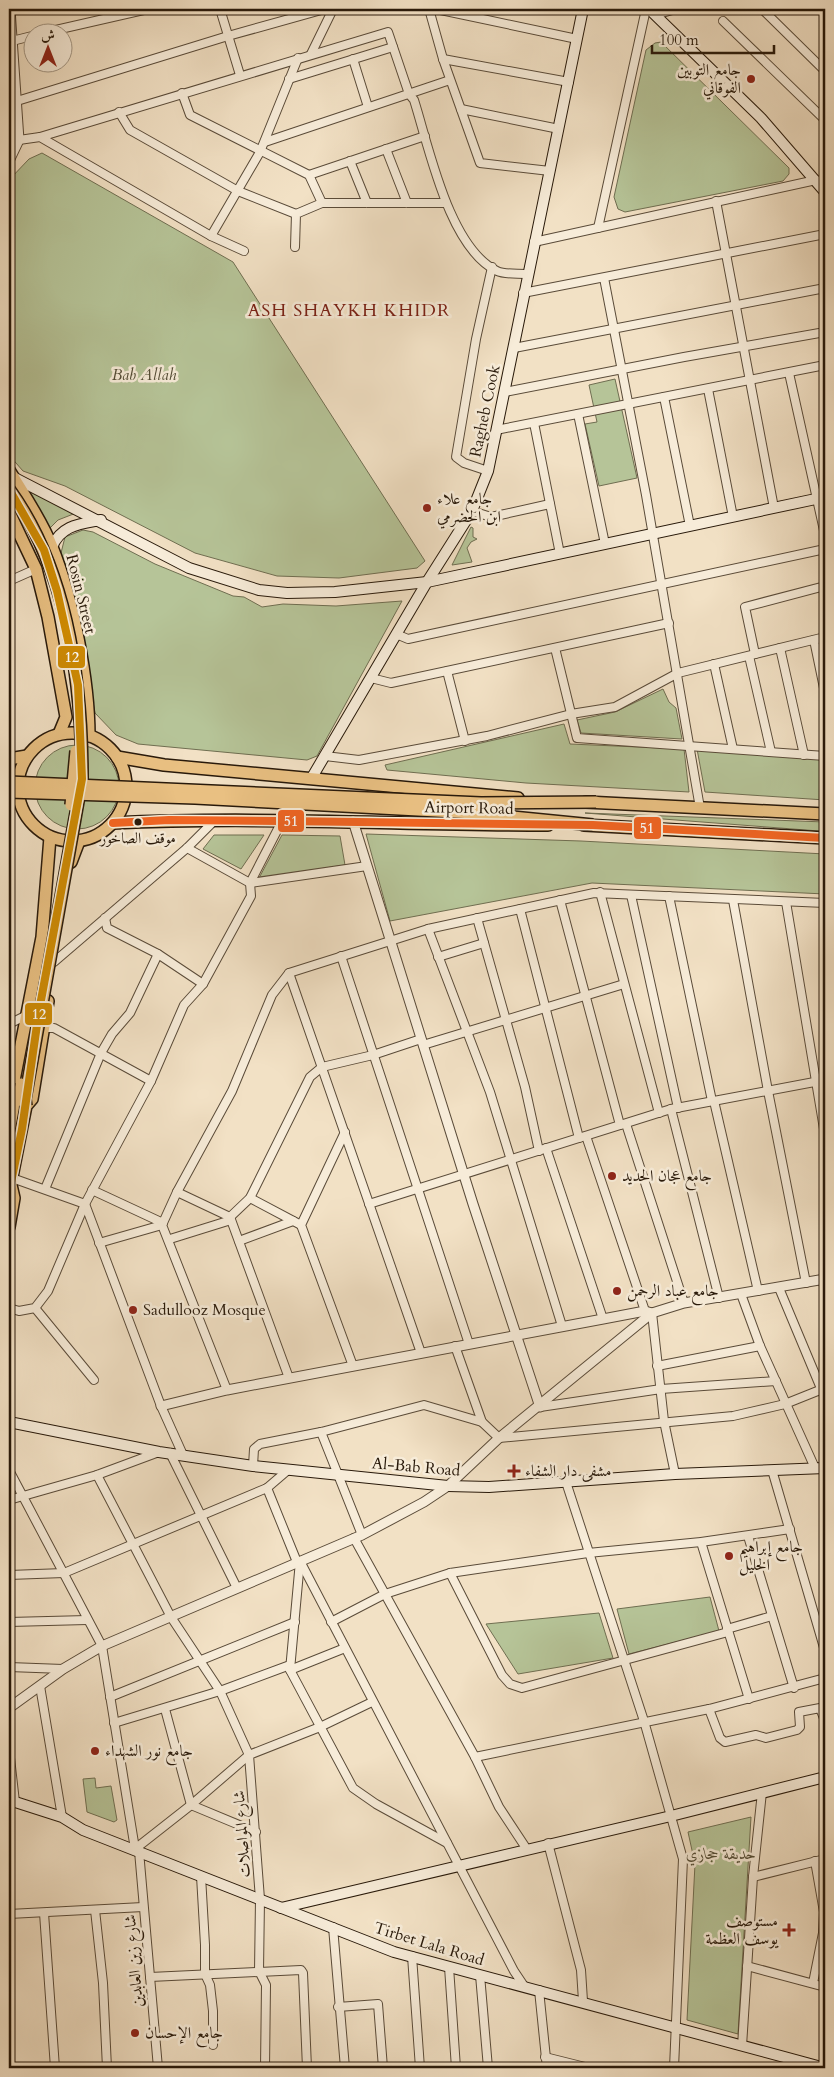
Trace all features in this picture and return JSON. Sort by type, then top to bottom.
[{"type":"main road","name":"Ragheb Cook","points":[[310,779],[427,582],[472,511],[488,471],[514,348],[523,293],[584,9]]},
{"type":"main road","points":[[650,11],[761,118],[825,192]]},
{"type":"main road","points":[[11,474],[190,568],[259,590],[287,593],[335,592],[427,582],[821,498]]},
{"type":"main road","name":"Rosin Street","points":[[11,474],[52,547],[70,605],[85,683],[90,736]]},
{"type":"main road","points":[[9,489],[44,550],[58,591],[78,685],[82,744],[82,779],[39,1011],[25,1098],[26,1106],[11,1185],[14,1198],[9,1227]]},
{"type":"main road","points":[[9,501],[38,553],[51,594],[72,690],[76,744],[71,807],[32,1025],[18,1097],[14,1104],[9,1131]]},
{"type":"main road","points":[[9,512],[36,569],[48,617],[66,717],[59,734]]},
{"type":"main road","points":[[52,547],[57,535],[74,526],[101,520]]},
{"type":"main road","points":[[62,687],[85,683]]},
{"type":"main road","points":[[74,733],[90,736],[105,744],[117,757],[124,772],[126,788],[122,807],[113,823],[95,836],[79,841],[50,837],[33,825],[22,809],[17,791],[19,773],[27,756],[46,739],[59,734],[74,733]]},
{"type":"main road","points":[[9,759],[27,756]]},
{"type":"main road","name":"Airport Road","points":[[117,757],[151,764],[480,796],[825,814]]},
{"type":"main road","points":[[9,782],[481,803],[596,802]]},
{"type":"main road","points":[[9,792],[176,798],[474,813],[593,825]]},
{"type":"main road","points":[[9,808],[22,809]]},
{"type":"main road","name":"Airport Road","points":[[113,823],[353,821],[477,825],[593,825],[825,838]]},
{"type":"main road","points":[[14,1104],[11,1096],[42,937],[50,837]]},
{"type":"main road","points":[[26,1106],[32,1098],[70,868],[79,841]]},
{"type":"main road","name":"Al-Bab Road","points":[[9,1422],[165,1453],[253,1466],[448,1486],[489,1487],[675,1474],[820,1468]]},
{"type":"main road","points":[[280,1908],[526,1848],[671,1816],[825,1777]]},
{"type":"main road","name":"Tirbet Lala Road","points":[[12,1801],[62,1817],[84,1830],[394,1952],[825,2068]]},
{"type":"street","points":[[9,161],[19,140],[10,9]]},
{"type":"street","points":[[72,26],[148,9]]},
{"type":"street","points":[[220,9],[240,75]]},
{"type":"street","points":[[17,101],[228,36],[325,9]]},
{"type":"street","points":[[311,54],[333,9]]},
{"type":"street","points":[[429,9],[450,80],[480,164],[550,171]]},
{"type":"street","points":[[436,9],[577,38]]},
{"type":"street","points":[[598,228],[650,11],[676,9]]},
{"type":"street","points":[[762,9],[825,71]]},
{"type":"street","points":[[723,21],[825,120]]},
{"type":"street","points":[[19,140],[40,137],[240,75],[388,32],[409,94],[414,100],[449,213],[476,255],[498,272],[527,274]]},
{"type":"street","points":[[12,41],[22,38]]},
{"type":"street","points":[[290,79],[393,47]]},
{"type":"street","points":[[211,236],[265,142],[298,58]]},
{"type":"street","points":[[443,58],[568,82]]},
{"type":"street","points":[[353,59],[368,107]]},
{"type":"street","points":[[265,142],[450,80]]},
{"type":"street","points":[[182,93],[190,115],[260,152],[309,175],[322,203]]},
{"type":"street","points":[[461,109],[559,129]]},
{"type":"street","points":[[120,112],[130,130],[238,191],[296,214],[322,203],[446,203]]},
{"type":"street","points":[[309,175],[425,136]]},
{"type":"street","points":[[40,137],[211,236],[244,251]]},
{"type":"street","points":[[386,149],[407,203]]},
{"type":"street","points":[[350,161],[367,203]]},
{"type":"street","points":[[534,242],[816,180]]},
{"type":"street","points":[[716,201],[774,508]]},
{"type":"street","points":[[295,247],[296,214]]},
{"type":"street","points":[[523,293],[825,234]]},
{"type":"street","points":[[488,471],[464,463],[456,457],[476,339],[492,267]]},
{"type":"street","points":[[604,278],[662,584],[700,808]]},
{"type":"street","points":[[514,348],[825,288]]},
{"type":"street","points":[[505,392],[825,332]]},
{"type":"street","points":[[496,430],[825,365]]},
{"type":"street","points":[[789,372],[821,498],[825,535]]},
{"type":"street","points":[[708,389],[733,517]]},
{"type":"street","points":[[664,397],[690,526]]},
{"type":"street","points":[[578,414],[605,544]]},
{"type":"street","points":[[534,423],[560,554]]},
{"type":"street","points":[[472,511],[491,517],[550,504]]},
{"type":"street","points":[[396,634],[408,639],[825,549]]},
{"type":"street","points":[[9,581],[36,569]]},
{"type":"street","points":[[771,752],[752,655],[745,607],[825,586]]},
{"type":"street","points":[[370,678],[391,683],[669,624]]},
{"type":"street","points":[[325,756],[359,760],[464,741],[571,714],[615,707],[678,673],[825,638]]},
{"type":"street","points":[[814,640],[825,693]]},
{"type":"street","points":[[555,648],[577,738],[825,756]]},
{"type":"street","points":[[780,648],[804,754]]},
{"type":"street","points":[[714,664],[733,749]]},
{"type":"street","points":[[447,671],[464,741]]},
{"type":"street","points":[[54,962],[187,848],[214,821]]},
{"type":"street","points":[[9,1308],[19,1311],[35,1308],[48,1291],[85,1204],[151,1081],[184,1005],[203,984],[251,896],[250,883],[282,821]]},
{"type":"street","points":[[353,821],[463,1174],[540,1406]]},
{"type":"street","points":[[187,848],[250,883],[367,866]]},
{"type":"street","points":[[600,892],[660,1113]]},
{"type":"street","points":[[100,1243],[163,1224],[177,1192],[232,1091],[272,995],[289,973],[428,929],[600,892],[825,903]]},
{"type":"street","points":[[631,894],[675,1109],[719,1298]]},
{"type":"street","points":[[669,896],[713,1101],[758,1291]]},
{"type":"street","points":[[560,900],[585,995],[623,1124],[684,1304]]},
{"type":"street","points":[[733,900],[806,1283]]},
{"type":"street","points":[[786,902],[825,1135]]},
{"type":"street","points":[[520,908],[545,1006],[583,1137],[649,1312],[664,1421],[675,1474]]},
{"type":"street","points":[[105,918],[107,928],[158,954],[203,984]]},
{"type":"street","points":[[477,918],[543,1149],[603,1319]]},
{"type":"street","points":[[428,929],[490,1092],[562,1326]]},
{"type":"street","points":[[438,957],[484,943]]},
{"type":"street","points":[[45,1190],[101,1052],[112,1034],[130,1013],[158,954]]},
{"type":"street","points":[[341,956],[469,1344]]},
{"type":"street","points":[[289,973],[421,1353]]},
{"type":"street","points":[[170,1239],[230,1218],[250,1198],[310,1077],[322,1067],[466,1031],[624,984]]},
{"type":"street","points":[[9,1024],[27,1015]]},
{"type":"street","points":[[44,1028],[54,1028],[151,1081]]},
{"type":"street","points":[[370,1204],[660,1113],[825,1080]]},
{"type":"street","points":[[301,1225],[344,1132]]},
{"type":"street","points":[[11,1185],[45,1190],[85,1204],[161,1406],[183,1455]]},
{"type":"street","points":[[92,1190],[163,1224],[227,1390]]},
{"type":"street","points":[[177,1192],[230,1218],[289,1378]]},
{"type":"street","points":[[250,1198],[301,1225],[354,1366]]},
{"type":"street","points":[[239,1241],[293,1221]]},
{"type":"street","points":[[161,1406],[227,1390],[562,1326],[806,1283],[824,1283]]},
{"type":"street","points":[[779,1288],[823,1389],[825,1398]]},
{"type":"street","points":[[741,1294],[760,1346],[785,1404],[820,1468]]},
{"type":"street","points":[[35,1308],[94,1380]]},
{"type":"street","points":[[11,1705],[63,1669],[102,1646],[358,1536],[424,1502],[448,1486],[499,1438],[540,1406],[649,1312]]},
{"type":"street","points":[[455,1346],[482,1422]]},
{"type":"street","points":[[657,1366],[760,1346]]},
{"type":"street","points":[[540,1406],[661,1389],[776,1382]]},
{"type":"street","points":[[253,1466],[253,1454],[256,1446],[322,1432],[424,1405],[482,1422],[499,1438],[733,1416],[785,1404],[823,1389]]},
{"type":"street","points":[[322,1432],[358,1536],[385,1594],[475,1757],[499,1807],[526,1848]]},
{"type":"street","points":[[9,1500],[25,1497],[165,1453],[237,1588]]},
{"type":"street","points":[[9,1470],[25,1497],[102,1646]]},
{"type":"street","points":[[9,1575],[64,1573],[199,1514],[266,1488],[288,1470]]},
{"type":"street","points":[[772,1470],[825,1651]]},
{"type":"street","name":"شارع المواصلات","points":[[96,1475],[171,1617],[198,1661],[220,1691],[249,1755],[260,1899],[259,1971],[266,1985],[265,2068]]},
{"type":"street","points":[[566,1482],[622,1659],[644,1721],[682,1859],[674,2068]]},
{"type":"street","points":[[266,1488],[298,1562],[514,1971],[524,1986]]},
{"type":"street","points":[[331,1622],[385,1594],[450,1572],[588,1553],[701,1542],[790,1529]]},
{"type":"street","points":[[748,1536],[794,1688]]},
{"type":"street","points":[[701,1542],[749,1698]]},
{"type":"street","points":[[298,1562],[295,1622],[290,1668],[320,1727],[353,1788],[376,1804],[447,1843]]},
{"type":"street","points":[[450,1572],[502,1675],[510,1684],[522,1688],[772,1616]]},
{"type":"street","points":[[9,1622],[87,1620]]},
{"type":"street","points":[[110,1697],[295,1622]]},
{"type":"street","name":"شارع زين العابدين","points":[[102,1646],[137,1850],[158,2068]]},
{"type":"street","points":[[114,1723],[165,1709],[345,1648]]},
{"type":"street","points":[[9,1665],[63,1669]]},
{"type":"street","points":[[475,1757],[709,1709],[794,1688],[825,1678]]},
{"type":"street","points":[[40,1686],[62,1817]]},
{"type":"street","points":[[137,1850],[249,1755],[320,1727],[372,1702]]},
{"type":"street","points":[[709,1709],[720,1738],[725,1742],[756,1735],[766,1738],[797,1730],[800,1727],[799,1712],[803,1710],[820,1708],[825,1721]]},
{"type":"street","points":[[165,1709],[192,1805]]},
{"type":"street","points":[[9,1748],[12,1801]]},
{"type":"street","points":[[742,2046],[753,1877],[762,1792]]},
{"type":"street","points":[[192,1805],[256,1832]]},
{"type":"street","points":[[548,1844],[581,1970],[583,2002]]},
{"type":"street","points":[[753,1877],[825,1859]]},
{"type":"street","points":[[813,1983],[823,1933],[824,1912],[815,1861]]},
{"type":"street","points":[[201,1876],[205,1974],[210,1985],[213,2011],[212,2045]]},
{"type":"street","points":[[9,1914],[143,1907]]},
{"type":"street","points":[[95,1910],[103,1983],[107,2068]]},
{"type":"street","points":[[44,1913],[55,2068]]},
{"type":"street","points":[[332,1927],[345,2068]]},
{"type":"street","points":[[412,1956],[420,2068]]},
{"type":"street","points":[[449,1966],[456,2068]]},
{"type":"street","points":[[747,1966],[825,1987]]},
{"type":"street","points":[[150,1977],[297,1969],[302,1971],[307,2068]]},
{"type":"street","points":[[480,1975],[488,2068]]},
{"type":"street","points":[[539,1990],[547,2068]]},
{"type":"street","points":[[338,2007],[378,2004],[383,2068]]},
{"type":"street","points":[[546,2057],[589,2068]]},
{"type":"green space","points":[[661,42],[789,168],[789,174],[783,181],[625,212],[618,209],[614,197],[646,50],[655,43]]},
{"type":"green space","name":"Bab Allah","points":[[42,153],[233,262],[425,561],[417,568],[339,578],[277,576],[195,553],[65,486],[23,471],[9,455],[9,180],[29,159]]},
{"type":"green space","points":[[615,379],[637,478],[599,486],[585,424],[597,422],[589,385]]},
{"type":"green space","points":[[28,489],[76,513],[58,520],[50,528]]},
{"type":"green space","points":[[471,527],[473,528],[473,537],[477,539],[471,542],[467,548],[472,562],[452,565]]},
{"type":"green space","points":[[83,530],[93,532],[155,564],[233,596],[244,597],[262,607],[283,604],[336,606],[402,601],[317,756],[307,760],[138,744],[116,735],[95,713],[78,619],[61,553],[65,537]]},
{"type":"green space","points":[[663,689],[669,702],[676,708],[682,739],[581,733],[577,720],[615,712]]},
{"type":"green space","points":[[564,724],[570,744],[684,749],[689,792],[526,783],[387,770],[385,765]]},
{"type":"green space","points":[[77,745],[93,748],[107,757],[116,771],[119,787],[116,803],[107,817],[93,826],[77,829],[61,826],[47,817],[38,803],[35,787],[38,771],[47,757],[61,748]]},
{"type":"green space","points":[[697,749],[825,759],[825,800],[705,792]]},
{"type":"green space","points":[[585,813],[825,822],[825,831],[819,831]]},
{"type":"green space","points":[[366,834],[581,841],[825,854],[825,894],[592,883],[390,921]]},
{"type":"green space","points":[[214,835],[264,835],[241,869],[203,849]]},
{"type":"green space","points":[[282,835],[340,836],[345,865],[259,878]]},
{"type":"green space","points":[[710,1597],[719,1631],[629,1654],[617,1609]]},
{"type":"green space","points":[[599,1613],[613,1658],[518,1674],[486,1624]]},
{"type":"green space","points":[[95,1778],[96,1788],[111,1786],[117,1820],[114,1822],[87,1812],[83,1779]]},
{"type":"green space","name":"حديقة حجازي","points":[[751,1817],[738,2034],[687,2020],[695,1864],[688,1832]]},
{"type":"transit line","name":"12","points":[[9,489],[44,550],[57,591],[78,685],[82,779],[39,1011],[22,1129],[9,1192]]},
{"type":"transit line","name":"51","points":[[113,823],[169,820],[593,825],[825,838]]},
{"type":"place","name":"جامع التوبين الفوقاني","points":[[751,79]]},
{"type":"place","name":"جامع علاء ابن الحضرمي","points":[[427,508]]},
{"type":"place","name":"موقف الصاخور","points":[[138,822]]},
{"type":"place","name":"جامع عجان الحديد","points":[[612,1176]]},
{"type":"place","name":"جامع عباد الرحمن","points":[[617,1291]]},
{"type":"place","name":"Sadullooz Mosque","points":[[133,1310]]},
{"type":"place","name":"مشفى دار الشفاء","points":[[514,1471]]},
{"type":"place","name":"جامع إبراهيم الخليل","points":[[729,1556]]},
{"type":"place","name":"جامع نور الشهداء","points":[[95,1751]]},
{"type":"place","name":"مستوصف يوسف العظمة","points":[[789,1930]]},
{"type":"place","name":"جامع الإحسان","points":[[135,2033]]},
{"type":"district","name":"ASH SHAYKH KHIDR","points":[[349,310]]}]
